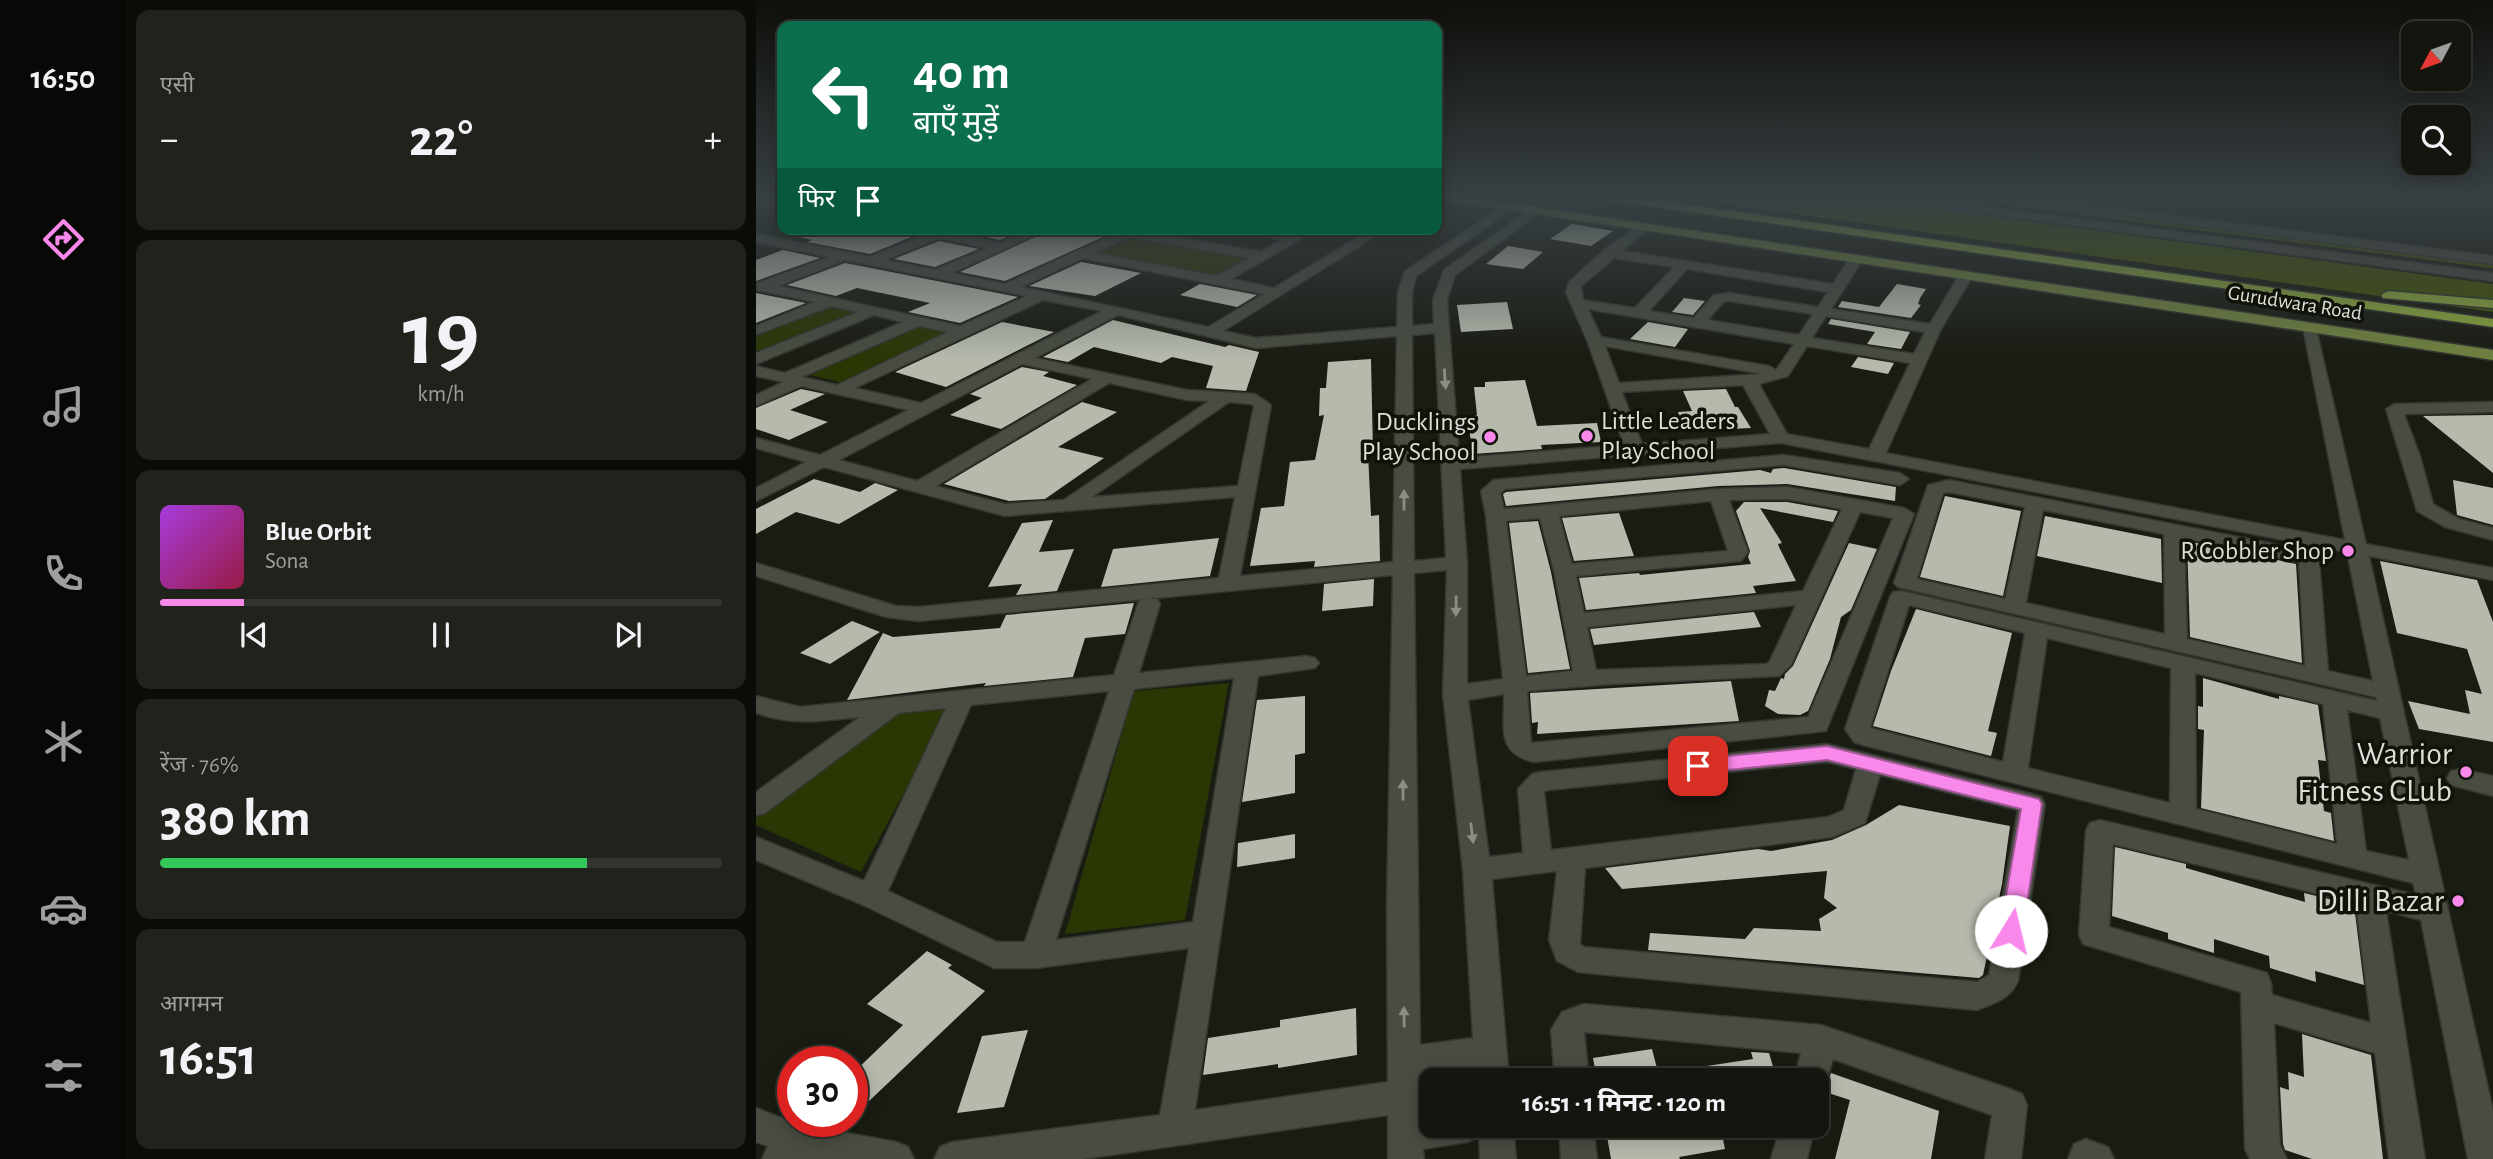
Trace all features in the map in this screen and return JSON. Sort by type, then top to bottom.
[{"type":"highway","points":[[1988,251],[2493,323]]},
{"type":"highway","points":[[2051,251],[2493,314]]},
{"type":"highway","points":[[2320,289],[2493,304]]},
{"type":"main road","name":"Gurudwara Road","points":[[1803,251],[2493,355]]},
{"type":"street","points":[[818,251],[1116,310],[1243,341],[1267,343],[1441,328]]},
{"type":"street","points":[[872,261],[897,251]]},
{"type":"street","points":[[937,274],[993,251]]},
{"type":"street","points":[[1007,288],[1088,251]]},
{"type":"street","points":[[1237,251],[1263,256]]},
{"type":"street","points":[[1218,280],[1272,251]]},
{"type":"street","points":[[1211,332],[1344,251]]},
{"type":"street","points":[[1431,1138],[1406,1147],[1405,292],[1409,274],[1443,251]]},
{"type":"street","points":[[1405,1062],[1491,1066],[1477,870],[1455,694],[1457,564],[1440,300],[1449,273],[1480,251]]},
{"type":"street","points":[[1612,251],[1574,285],[1573,293],[1595,340],[1635,450]]},
{"type":"street","points":[[2295,251],[2493,277]]},
{"type":"street","points":[[2423,251],[2493,260]]},
{"type":"street","points":[[1609,253],[1836,289]]},
{"type":"street","points":[[1082,254],[1275,292]]},
{"type":"street","points":[[759,288],[845,256]]},
{"type":"street","points":[[1613,388],[1766,379],[1782,373],[1856,259]]},
{"type":"street","points":[[1639,313],[1684,265]]},
{"type":"street","points":[[1875,456],[1934,329],[1966,275]]},
{"type":"street","points":[[759,288],[962,331]]},
{"type":"street","points":[[839,390],[1041,295]]},
{"type":"street","points":[[1698,323],[1723,297],[1934,329]]},
{"type":"street","points":[[756,331],[830,301]]},
{"type":"street","points":[[1577,303],[1920,360]]},
{"type":"street","points":[[756,495],[1116,310]]},
{"type":"street","points":[[756,359],[872,311]]},
{"type":"street","points":[[756,401],[793,379],[918,321]]},
{"type":"street","points":[[2310,327],[2486,1159]]},
{"type":"street","points":[[1595,340],[1782,373]]},
{"type":"street","points":[[1020,359],[1187,395],[1255,399],[1262,405],[1228,583]]},
{"type":"street","points":[[756,371],[924,409]]},
{"type":"street","points":[[920,487],[1104,379]]},
{"type":"street","points":[[1748,380],[1781,438]]},
{"type":"street","points":[[1068,505],[1225,398]]},
{"type":"street","points":[[2493,407],[2394,409],[2411,456],[2424,507],[2452,523],[2493,534]]},
{"type":"street","points":[[1451,464],[1781,438],[2493,574]]},
{"type":"street","points":[[756,443],[1005,510],[1246,491]]},
{"type":"street","points":[[1496,516],[1718,495],[1787,493],[1904,514],[1817,725],[1534,753],[1519,746],[1515,683],[1496,516],[1490,491],[1500,484],[1784,460],[1900,479]]},
{"type":"street","points":[[2317,677],[2309,560],[2292,551],[2174,531],[1949,486],[1935,489],[1905,583],[2014,607],[2334,699],[2389,702]]},
{"type":"street","points":[[1563,570],[1734,557],[1738,552],[1718,495]]},
{"type":"street","points":[[2014,607],[2035,503]]},
{"type":"street","points":[[1455,694],[1515,683],[1586,677],[1771,670],[1779,665],[1854,504]]},
{"type":"street","points":[[1548,513],[1586,677]]},
{"type":"street","points":[[2174,531],[2183,816]]},
{"type":"street","points":[[756,569],[894,612],[918,614],[1228,583],[1457,564]]},
{"type":"street","points":[[1575,621],[1811,597]]},
{"type":"street","points":[[2389,702],[2317,677],[2037,628],[1901,597],[1857,729],[1863,736],[2426,875]]},
{"type":"street","points":[[1036,955],[1149,604]]},
{"type":"street","points":[[2014,774],[2037,628]]},
{"type":"street","points":[[756,704],[782,713],[800,715],[1307,663]]},
{"type":"street","points":[[1175,1130],[1247,671]]},
{"type":"street","points":[[871,896],[962,699]]},
{"type":"street","points":[[2334,699],[2353,859]]},
{"type":"street","points":[[756,806],[892,706]]},
{"type":"street","points":[[1538,863],[1531,789],[1541,781],[1827,753],[2032,804],[2003,981],[1993,990],[1977,996],[1578,959],[1568,951],[1564,940],[1572,859]]},
{"type":"street","points":[[1477,870],[1832,827],[1856,816],[1870,764]]},
{"type":"street","points":[[2459,778],[2493,786]]},
{"type":"street","points":[[2269,1159],[2263,1149],[2256,983],[2095,935],[2100,830],[2434,911]]},
{"type":"street","points":[[756,848],[871,896],[994,955],[1036,955],[1206,933]]},
{"type":"street","points":[[2370,895],[2407,1159]]},
{"type":"street","points":[[2256,1004],[2391,1043]]},
{"type":"street","points":[[1571,1068],[1567,1030],[1573,1023],[1584,1018],[1821,1040],[2010,1105],[2003,1159]]},
{"type":"street","points":[[1814,1068],[1821,1040]]},
{"type":"street","points":[[952,1159],[1405,1096]]},
{"type":"street","points":[[756,1125],[789,1150],[896,1159]]},
{"type":"street","points":[[1497,1138],[1499,1159]]},
{"type":"street","points":[[1577,1138],[1579,1159]]},
{"type":"street","points":[[1789,1159],[1795,1138]]},
{"type":"street","points":[[2086,1159],[2086,1156],[2096,1159]]},
{"type":"shaded area","points":[[1219,251],[1252,257],[1217,275],[1095,252]]},
{"type":"shaded area","points":[[2059,251],[2249,251],[2493,284],[2493,312]]},
{"type":"shaded area","points":[[829,304],[861,312],[756,356],[756,333]]},
{"type":"shaded area","points":[[918,325],[952,333],[843,383],[806,374]]},
{"type":"shaded area","points":[[1229,683],[1185,920],[1065,934],[1134,691]]},
{"type":"shaded area","points":[[950,708],[861,872],[756,825],[756,816],[891,713]]},
{"type":"building","points":[[780,251],[820,258],[756,281],[756,260]]},
{"type":"building","points":[[855,251],[877,251],[870,254]]},
{"type":"building","points":[[914,251],[974,251],[935,267],[894,259]]},
{"type":"building","points":[[1005,251],[1072,251],[1005,281],[960,272]]},
{"type":"building","points":[[1502,251],[1543,252],[1523,269],[1486,264]]},
{"type":"building","points":[[1081,262],[1141,273],[1095,296],[1029,286]]},
{"type":"building","points":[[845,263],[1018,297],[960,323],[908,312],[930,303],[857,288],[836,296],[787,285]]},
{"type":"building","points":[[1200,284],[1257,295],[1237,307],[1180,295]]},
{"type":"building","points":[[1897,284],[1926,289],[1918,304],[1921,305],[1911,318],[1838,307],[1842,301],[1879,307]]},
{"type":"building","points":[[756,293],[806,303],[756,323]]},
{"type":"building","points":[[1684,298],[1705,301],[1693,315],[1672,312]]},
{"type":"building","points":[[1507,302],[1513,329],[1461,332],[1457,305]]},
{"type":"building","points":[[1831,319],[1910,332],[1901,349],[1867,344],[1875,332],[1828,324]]},
{"type":"building","points":[[1113,320],[1225,347],[1229,345],[1259,352],[1246,391],[1206,388],[1213,366],[1172,357],[1161,363],[1094,347],[1068,362],[1043,357]]},
{"type":"building","points":[[1002,322],[1054,332],[946,387],[895,372]]},
{"type":"building","points":[[1648,322],[1688,329],[1675,347],[1630,339]]},
{"type":"building","points":[[1858,357],[1894,363],[1888,374],[1851,367]]},
{"type":"building","points":[[1371,359],[1373,453],[1368,453],[1371,516],[1379,515],[1380,561],[1314,567],[1315,561],[1250,566],[1261,508],[1284,506],[1290,462],[1315,460],[1324,415],[1319,416],[1320,388],[1326,388],[1328,362]]},
{"type":"building","points":[[1022,367],[1049,372],[1043,376],[1077,385],[1001,429],[950,415],[982,398],[970,394]]},
{"type":"building","points":[[1525,380],[1537,426],[1597,423],[1601,442],[1541,445],[1542,449],[1473,454],[1467,416],[1477,415],[1474,387],[1485,387],[1485,382]]},
{"type":"building","points":[[801,389],[825,394],[790,410],[828,422],[789,440],[756,429],[756,408]]},
{"type":"building","points":[[1726,389],[1735,407],[1738,407],[1751,428],[1685,431],[1678,412],[1692,411],[1683,391]]},
{"type":"building","points":[[1082,402],[1117,412],[1058,447],[1104,458],[1045,499],[1009,501],[944,484]]},
{"type":"building","points":[[2493,415],[2493,473],[2423,416]]},
{"type":"building","points":[[1784,468],[1896,487],[1895,501],[1787,484],[1718,486],[1506,506],[1503,494],[1760,470],[1771,473],[1773,469]]},
{"type":"building","points":[[814,479],[860,492],[875,483],[898,490],[839,524],[796,512],[756,534],[756,509]]},
{"type":"building","points":[[2453,480],[2493,488],[2493,525],[2457,515]]},
{"type":"building","points":[[1945,496],[2021,511],[2003,596],[1920,577]]},
{"type":"building","points":[[1744,502],[1787,502],[1838,511],[1833,522],[1760,508],[1782,543],[1778,544],[1779,547],[1796,581],[1753,586],[1756,593],[1586,610],[1579,578],[1751,564],[1748,557],[1750,551],[1736,511]]},
{"type":"building","points":[[1619,513],[1634,556],[1574,561],[1562,518]]},
{"type":"building","points":[[2045,516],[2161,539],[2162,583],[2037,556]]},
{"type":"building","points":[[1053,520],[1039,552],[1074,549],[1057,591],[1016,595],[1022,584],[988,587],[1022,523]]},
{"type":"building","points":[[1538,521],[1570,669],[1528,673],[1509,523]]},
{"type":"building","points":[[1219,538],[1210,576],[1101,587],[1113,549]]},
{"type":"building","points":[[2187,541],[2296,564],[2302,663],[2190,637]]},
{"type":"building","points":[[1849,543],[1877,549],[1851,610],[1841,617],[1830,659],[1808,711],[1800,715],[1778,714],[1765,706],[1769,690],[1775,691],[1781,678],[1784,679],[1793,666]]},
{"type":"building","points":[[2380,561],[2477,580],[2493,622],[2493,742],[2419,729],[2408,701],[2470,714],[2465,690],[2482,694],[2467,649],[2397,633]]},
{"type":"building","points":[[1374,579],[1373,606],[1322,611],[1324,584]]},
{"type":"building","points":[[1134,603],[1125,634],[1085,638],[1073,677],[984,686],[986,683],[847,700],[883,633],[893,637],[1000,628],[1006,615]]},
{"type":"building","points":[[1916,609],[2012,633],[1988,731],[1997,733],[1991,756],[1873,726]]},
{"type":"building","points":[[1754,612],[1761,627],[1594,645],[1590,629]]},
{"type":"building","points":[[852,621],[880,632],[830,664],[800,653]]},
{"type":"building","points":[[2203,678],[2279,699],[2279,696],[2318,705],[2326,761],[2318,760],[2324,811],[2331,813],[2334,841],[2201,808],[2204,730],[2198,729],[2198,706],[2203,707]]},
{"type":"building","points":[[1731,681],[1739,721],[1537,734],[1538,722],[1532,723],[1530,693]]},
{"type":"building","points":[[1305,696],[1305,753],[1295,755],[1295,793],[1242,802],[1257,700]]},
{"type":"building","points":[[1899,805],[2010,826],[2002,884],[1983,975],[1979,978],[1648,950],[1650,933],[1745,939],[1754,928],[1821,931],[1819,919],[1837,908],[1824,898],[1827,871],[1622,889],[1605,868],[1758,849],[1771,851],[1832,840],[1866,825]]},
{"type":"building","points":[[1295,834],[1295,858],[1237,867],[1238,843]]},
{"type":"building","points":[[2115,847],[2186,864],[2186,868],[2305,902],[2304,893],[2354,905],[2364,985],[2315,971],[2316,982],[2270,968],[2269,956],[2214,939],[2214,953],[2168,939],[2168,933],[2112,916]]},
{"type":"building","points":[[927,951],[952,965],[948,968],[985,991],[868,1102],[868,1059],[903,1025],[867,1004]]},
{"type":"building","points":[[1356,1008],[1357,1055],[1278,1068],[1278,1064],[1203,1075],[1208,1038],[1280,1027],[1280,1020]]},
{"type":"building","points":[[1028,1030],[1004,1107],[957,1113],[982,1036]]},
{"type":"building","points":[[2302,1034],[2371,1055],[2383,1159],[2312,1159],[2285,1150],[2280,1087],[2289,1090],[2288,1072],[2304,1077]]},
{"type":"building","points":[[1652,1049],[1657,1068],[1595,1068],[1593,1058]]},
{"type":"building","points":[[1751,1052],[1769,1053],[1773,1068],[1694,1068],[1753,1059]]},
{"type":"building","points":[[1831,1073],[1939,1111],[1931,1159],[1835,1159],[1850,1100],[1829,1093]]},
{"type":"building","points":[[1607,1138],[1723,1138],[1725,1149],[1679,1157],[1680,1159],[1611,1159]]},
{"type":"waterway","points":[[2378,251],[2493,266]]},
{"type":"place","name":"Little Leaders Play School","points":[[1587,436]]},
{"type":"place","name":"Ducklings Play School","points":[[1490,437]]},
{"type":"place","name":"R Cobbler Shop","points":[[2348,551]]},
{"type":"place","name":"Warrior Fitness CLub","points":[[2466,772]]},
{"type":"place","name":"Dilli Bazar","points":[[2458,901]]},
{"type":"route","points":[[1698,766],[1827,753],[2032,804],[2011,931]]}]
